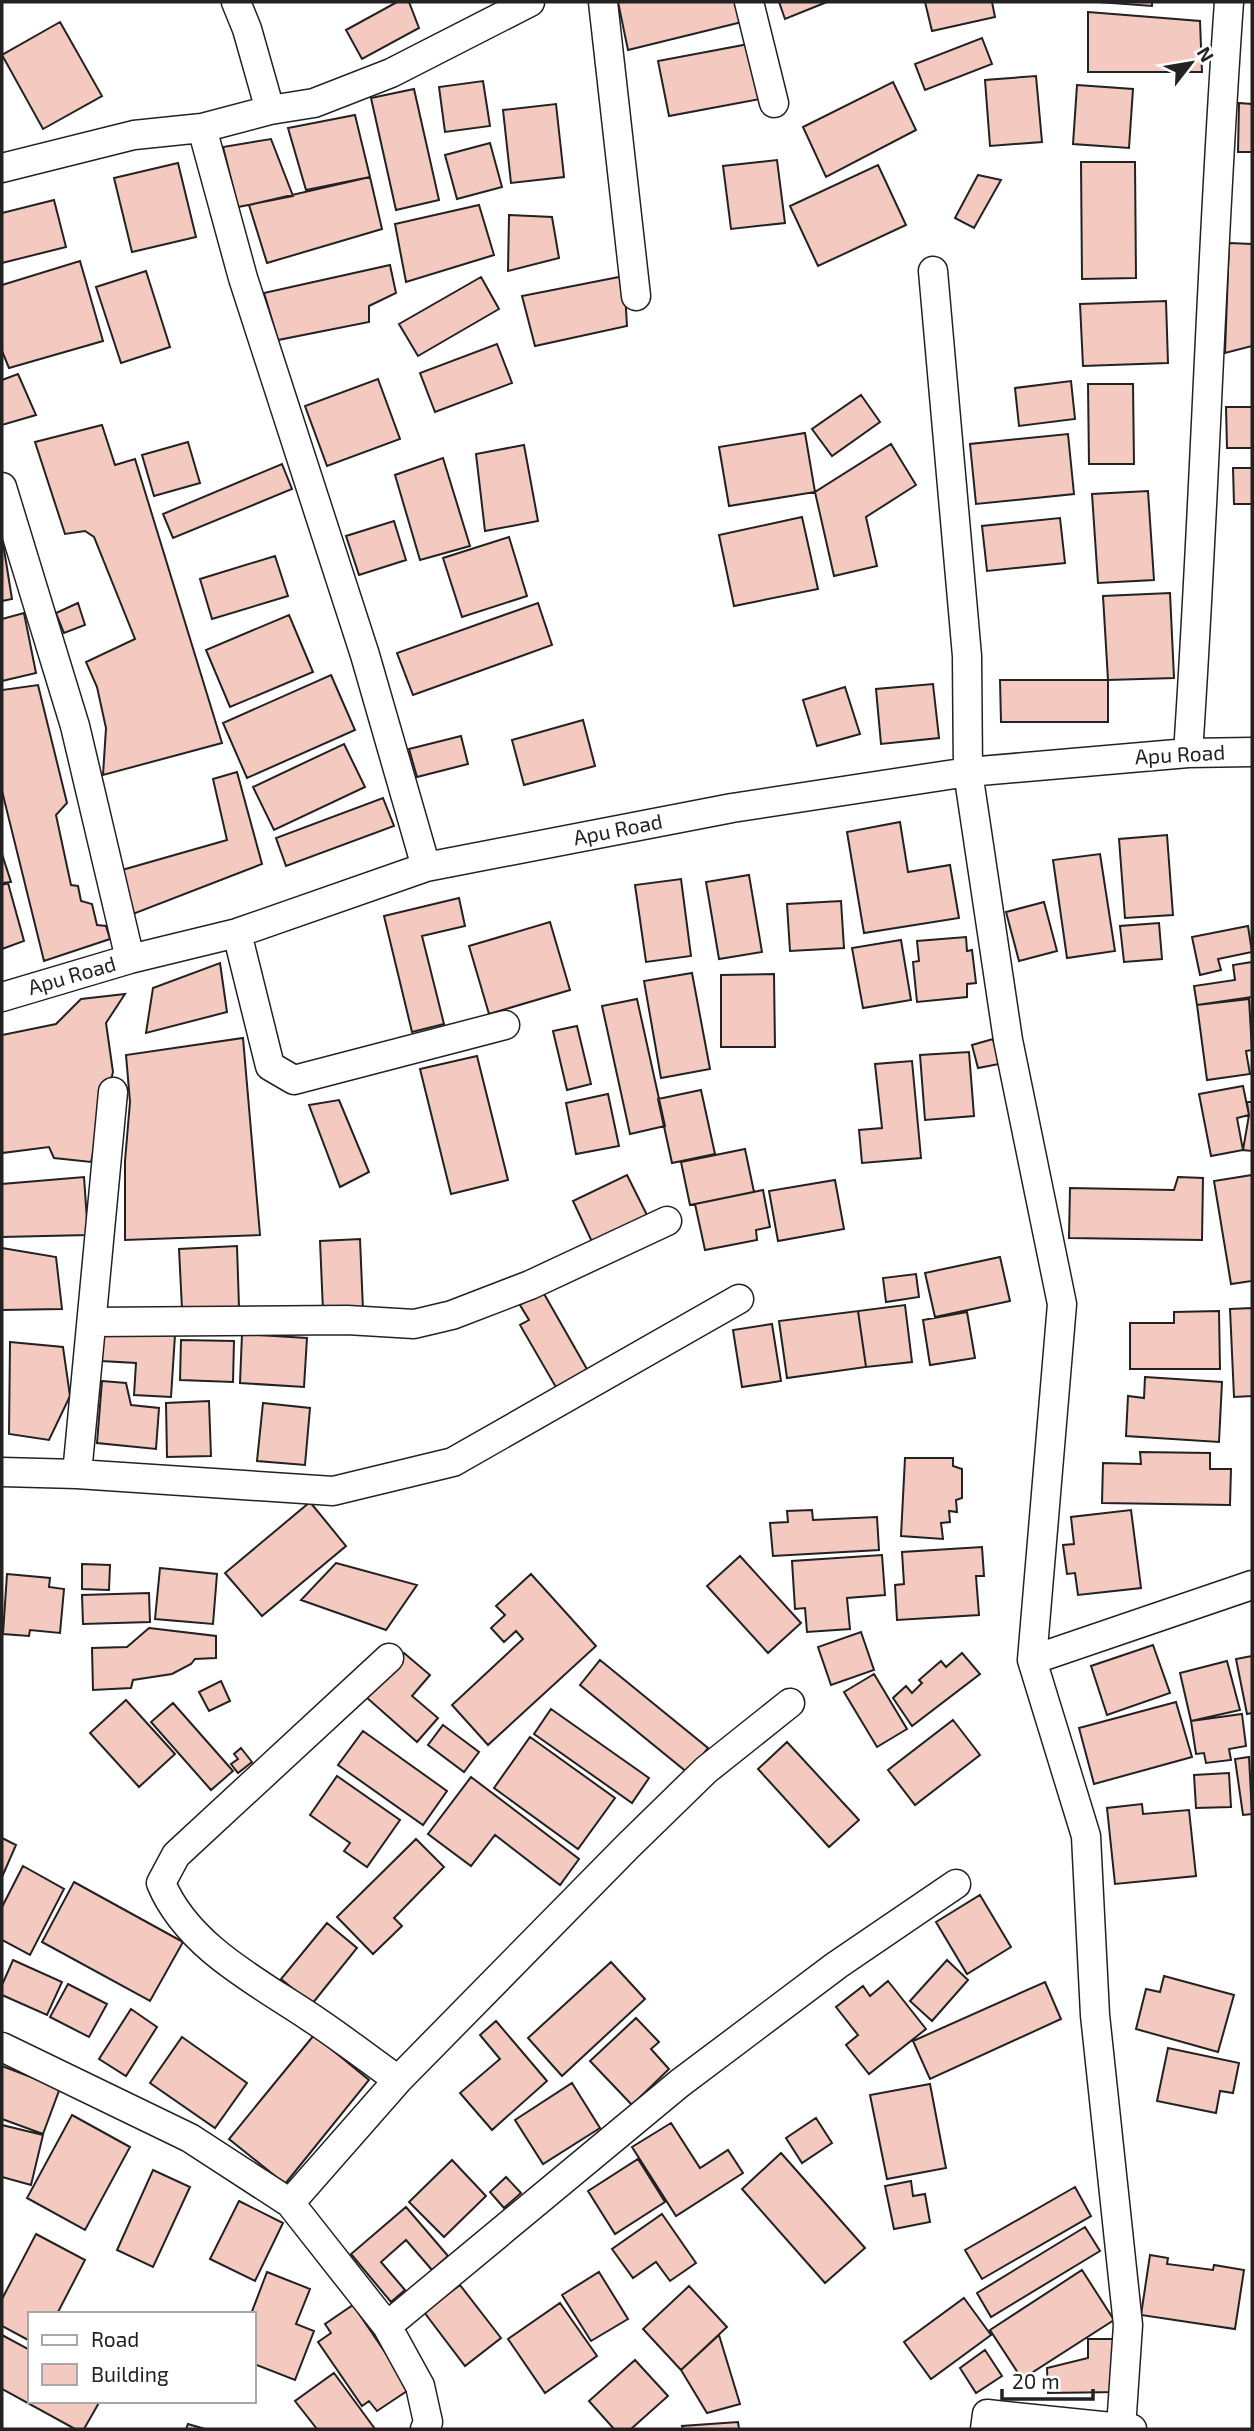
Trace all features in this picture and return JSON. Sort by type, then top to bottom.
[{"type":"street","points":[[236,2],[247,29],[270,110]]},
{"type":"street","points":[[603,2],[636,296]]},
{"type":"street","points":[[748,2],[774,103]]},
{"type":"street","points":[[1188,753],[1229,2]]},
{"type":"street","points":[[2,168],[134,135],[202,128],[270,110],[314,103],[391,74],[516,5]]},
{"type":"street","points":[[202,128],[243,278],[365,655],[426,867]]},
{"type":"street","points":[[933,271],[967,656],[968,772],[1007,1041],[1062,1304],[1032,1660],[1086,1836],[1094,2015],[1128,2325],[1127,2428],[987,2414],[985,2429]]},
{"type":"street","points":[[2,487],[75,726],[130,959]]},
{"type":"street","name":"Apu Road","points":[[2,997],[130,959],[237,933],[426,867],[732,808],[968,772],[1188,753],[1252,752]]},
{"type":"street","points":[[237,933],[270,1066],[294,1080],[505,1025]]},
{"type":"street","points":[[77,1474],[113,1091]]},
{"type":"street","points":[[92,1322],[347,1320],[414,1324],[452,1315],[530,1284],[667,1221]]},
{"type":"street","points":[[2,1472],[77,1474],[333,1491],[453,1462],[739,1299]]},
{"type":"street","points":[[1032,1660],[1252,1585]]},
{"type":"street","points":[[389,1658],[176,1855],[161,1882],[171,1907],[203,1941],[244,1974],[398,2080]]},
{"type":"street","points":[[290,2203],[398,2080],[706,1770],[790,1703]]},
{"type":"street","points":[[387,2326],[680,2082],[837,1965],[956,1884]]},
{"type":"street","points":[[2,2047],[190,2138],[290,2203],[387,2326],[420,2386],[428,2421],[425,2429]]},
{"type":"building","points":[[397,2],[409,2],[419,28],[362,59],[346,30]]},
{"type":"building","points":[[618,2],[741,2],[746,21],[628,50]]},
{"type":"building","points":[[779,2],[827,2],[785,19]]},
{"type":"building","points":[[925,2],[992,2],[995,17],[932,31]]},
{"type":"building","points":[[1098,2],[1152,2],[1152,6]]},
{"type":"building","points":[[1088,12],[1200,21],[1202,72],[1088,72]]},
{"type":"building","points":[[60,22],[102,96],[43,129],[2,55]]},
{"type":"building","points":[[982,38],[992,64],[925,90],[915,64]]},
{"type":"building","points":[[754,43],[765,98],[669,116],[658,61]]},
{"type":"building","points":[[1036,76],[1042,142],[990,146],[985,80]]},
{"type":"building","points":[[483,81],[490,126],[445,132],[439,87]]},
{"type":"building","points":[[893,82],[916,130],[826,177],[803,127]]},
{"type":"building","points":[[1077,85],[1133,89],[1129,148],[1073,144]]},
{"type":"building","points":[[414,89],[439,200],[396,210],[371,98]]},
{"type":"building","points":[[1239,103],[1252,104],[1252,152],[1238,152]]},
{"type":"building","points":[[556,104],[564,177],[511,183],[503,110]]},
{"type":"building","points":[[355,115],[370,177],[306,190],[288,128]]},
{"type":"building","points":[[271,139],[293,196],[238,207],[223,147]]},
{"type":"building","points":[[490,143],[502,187],[457,199],[445,155]]},
{"type":"building","points":[[777,160],[785,223],[731,229],[723,166]]},
{"type":"building","points":[[1081,162],[1135,162],[1136,278],[1082,279]]},
{"type":"building","points":[[178,163],[196,237],[132,252],[114,178]]},
{"type":"building","points":[[878,165],[906,225],[818,266],[790,206]]},
{"type":"building","points":[[978,175],[1001,180],[974,228],[955,218]]},
{"type":"building","points":[[370,177],[382,229],[267,263],[249,205]]},
{"type":"building","points":[[54,200],[66,247],[2,263],[2,213]]},
{"type":"building","points":[[479,205],[494,255],[406,282],[395,224]]},
{"type":"building","points":[[509,215],[552,217],[559,258],[508,271]]},
{"type":"building","points":[[1229,243],[1252,244],[1252,346],[1225,353]]},
{"type":"building","points":[[80,261],[103,341],[9,368],[2,351],[2,285]]},
{"type":"building","points":[[390,265],[396,293],[369,306],[369,322],[278,340],[264,293]]},
{"type":"building","points":[[146,271],[170,347],[121,363],[96,287]]},
{"type":"building","points":[[624,276],[627,326],[535,346],[522,296]]},
{"type":"building","points":[[481,277],[499,309],[418,356],[399,324]]},
{"type":"building","points":[[1166,301],[1168,363],[1083,366],[1080,304]]},
{"type":"building","points":[[497,344],[512,383],[435,412],[420,373]]},
{"type":"building","points":[[18,374],[36,415],[2,425],[2,380]]},
{"type":"building","points":[[378,379],[400,439],[327,466],[305,406]]},
{"type":"building","points":[[1071,381],[1075,419],[1019,426],[1015,388]]},
{"type":"building","points":[[1088,384],[1133,384],[1134,464],[1089,464]]},
{"type":"building","points":[[861,395],[880,422],[832,456],[812,429]]},
{"type":"building","points":[[1226,407],[1252,407],[1252,448],[1227,448]]},
{"type":"building","points":[[102,425],[115,465],[135,459],[222,743],[103,775],[106,728],[97,687],[86,662],[135,639],[94,537],[85,531],[65,534],[35,442]]},
{"type":"building","points":[[805,433],[815,492],[729,506],[719,447]]},
{"type":"building","points":[[1068,434],[1074,494],[976,504],[970,444]]},
{"type":"building","points":[[188,442],[200,483],[154,496],[142,455]]},
{"type":"building","points":[[891,444],[916,485],[866,517],[877,566],[834,576],[815,492]]},
{"type":"building","points":[[524,445],[538,521],[485,531],[476,454]]},
{"type":"building","points":[[443,458],[470,546],[420,560],[395,475]]},
{"type":"building","points":[[282,464],[292,489],[173,538],[163,514]]},
{"type":"building","points":[[1233,468],[1252,468],[1252,504],[1234,504]]},
{"type":"building","points":[[1148,491],[1154,580],[1098,583],[1092,494]]},
{"type":"building","points":[[802,517],[818,589],[734,606],[719,535]]},
{"type":"building","points":[[1060,518],[1065,563],[987,571],[982,526]]},
{"type":"building","points":[[394,521],[406,560],[359,575],[346,536]]},
{"type":"building","points":[[509,537],[527,596],[462,617],[443,558]]},
{"type":"building","points":[[2,544],[12,599],[2,601]]},
{"type":"building","points":[[275,556],[288,596],[212,619],[200,579]]},
{"type":"building","points":[[1170,593],[1174,678],[1108,680],[1103,596]]},
{"type":"building","points":[[78,603],[85,625],[64,633],[56,613]]},
{"type":"building","points":[[538,603],[552,645],[413,695],[397,653]]},
{"type":"building","points":[[24,613],[36,673],[2,681],[2,619]]},
{"type":"building","points":[[289,615],[313,672],[230,707],[206,650]]},
{"type":"building","points":[[331,675],[355,730],[247,778],[223,723]]},
{"type":"building","points":[[1000,680],[1108,680],[1108,722],[1001,722]]},
{"type":"building","points":[[933,684],[939,738],[881,744],[876,689]]},
{"type":"building","points":[[38,685],[67,803],[56,815],[71,885],[78,886],[81,901],[92,904],[97,925],[106,926],[110,939],[44,961],[2,791],[2,690]]},
{"type":"building","points":[[845,687],[860,734],[817,746],[803,700]]},
{"type":"building","points":[[583,720],[595,766],[524,785],[512,740]]},
{"type":"building","points":[[461,736],[468,764],[417,777],[409,749]]},
{"type":"building","points":[[344,744],[365,787],[274,830],[253,787]]},
{"type":"building","points":[[237,772],[262,864],[133,914],[122,870],[227,840],[213,779]]},
{"type":"building","points":[[383,798],[394,826],[286,866],[276,838]]},
{"type":"building","points":[[900,822],[908,872],[950,865],[959,918],[864,933],[847,832]]},
{"type":"building","points":[[1167,835],[1173,915],[1125,918],[1119,839]]},
{"type":"building","points":[[2,854],[11,882],[2,883]]},
{"type":"building","points":[[1100,854],[1115,951],[1067,958],[1053,860]]},
{"type":"building","points":[[749,875],[762,952],[719,959],[706,882]]},
{"type":"building","points":[[681,879],[691,956],[646,962],[635,885]]},
{"type":"building","points":[[8,883],[24,941],[2,949],[2,885]]},
{"type":"building","points":[[459,898],[465,926],[422,936],[444,1024],[412,1032],[384,916]]},
{"type":"building","points":[[841,901],[844,948],[790,951],[787,904]]},
{"type":"building","points":[[1044,902],[1057,951],[1019,961],[1006,912]]},
{"type":"building","points":[[550,922],[570,990],[489,1014],[469,946]]},
{"type":"building","points":[[1159,923],[1162,959],[1124,962],[1120,926]]},
{"type":"building","points":[[1248,926],[1252,952],[1218,959],[1221,970],[1200,975],[1192,937]]},
{"type":"building","points":[[966,937],[967,951],[972,950],[976,983],[967,984],[967,997],[917,1002],[913,962],[919,961],[917,941]]},
{"type":"building","points":[[901,940],[911,1000],[863,1008],[852,948]]},
{"type":"building","points":[[1252,962],[1252,997],[1197,1005],[1194,986],[1235,980],[1233,965]]},
{"type":"building","points":[[220,963],[227,1012],[146,1033],[153,988]]},
{"type":"building","points":[[692,973],[710,1069],[661,1078],[644,981]]},
{"type":"building","points":[[774,974],[775,1047],[721,1047],[721,975]]},
{"type":"building","points":[[125,994],[106,1023],[113,1072],[91,1162],[54,1158],[49,1147],[2,1153],[2,1035],[56,1024],[81,999]]},
{"type":"building","points":[[637,999],[665,1126],[630,1134],[602,1006]]},
{"type":"building","points":[[1249,999],[1252,1050],[1246,1051],[1250,1074],[1207,1080],[1197,1005]]},
{"type":"building","points":[[577,1026],[591,1084],[567,1090],[553,1031]]},
{"type":"building","points":[[243,1038],[260,1235],[125,1240],[125,1161],[130,1102],[126,1055]]},
{"type":"building","points":[[993,1039],[999,1064],[978,1068],[972,1045]]},
{"type":"building","points":[[969,1052],[974,1116],[925,1120],[920,1055]]},
{"type":"building","points":[[477,1056],[508,1180],[451,1194],[420,1069]]},
{"type":"building","points":[[912,1061],[921,1158],[862,1163],[859,1130],[882,1128],[875,1064]]},
{"type":"building","points":[[1243,1086],[1249,1115],[1237,1118],[1243,1150],[1211,1156],[1199,1094]]},
{"type":"building","points":[[701,1090],[715,1154],[672,1163],[658,1099]]},
{"type":"building","points":[[608,1094],[619,1146],[576,1154],[566,1103]]},
{"type":"building","points":[[339,1100],[369,1172],[340,1187],[309,1105]]},
{"type":"building","points":[[1247,1102],[1252,1102],[1252,1151],[1243,1150],[1249,1115]]},
{"type":"building","points":[[745,1149],[754,1192],[690,1205],[681,1162]]},
{"type":"building","points":[[627,1175],[648,1217],[593,1244],[573,1201]]},
{"type":"building","points":[[1252,1175],[1252,1281],[1231,1284],[1214,1181]]},
{"type":"building","points":[[84,1177],[88,1235],[2,1237],[2,1184]]},
{"type":"building","points":[[1178,1177],[1203,1178],[1202,1240],[1069,1238],[1070,1188],[1174,1190]]},
{"type":"building","points":[[835,1180],[844,1229],[778,1241],[769,1191]]},
{"type":"building","points":[[763,1190],[770,1227],[756,1230],[757,1240],[705,1250],[695,1204]]},
{"type":"building","points":[[360,1239],[363,1310],[323,1311],[320,1241]]},
{"type":"building","points":[[237,1246],[239,1307],[182,1309],[179,1249]]},
{"type":"building","points":[[2,1248],[56,1257],[62,1309],[2,1310]]},
{"type":"building","points":[[1000,1257],[1010,1301],[935,1317],[925,1273]]},
{"type":"building","points":[[916,1274],[919,1297],[886,1302],[883,1278]]},
{"type":"building","points":[[543,1292],[588,1371],[557,1389],[520,1325],[529,1320],[520,1305]]},
{"type":"building","points":[[905,1305],[912,1362],[866,1367],[858,1311]]},
{"type":"building","points":[[1252,1308],[1252,1396],[1234,1397],[1230,1309]]},
{"type":"building","points":[[858,1311],[866,1367],[787,1378],[779,1321]]},
{"type":"building","points":[[1219,1311],[1220,1369],[1130,1369],[1130,1323],[1174,1323],[1174,1312]]},
{"type":"building","points":[[967,1312],[975,1358],[930,1365],[923,1320]]},
{"type":"building","points":[[772,1324],[781,1381],[742,1387],[733,1330]]},
{"type":"building","points":[[103,1330],[175,1335],[171,1397],[134,1395],[136,1363],[101,1361]]},
{"type":"building","points":[[242,1334],[307,1338],[304,1387],[240,1383]]},
{"type":"building","points":[[181,1340],[234,1341],[233,1382],[180,1380]]},
{"type":"building","points":[[10,1342],[63,1347],[70,1396],[49,1440],[9,1434]]},
{"type":"building","points":[[1145,1377],[1222,1382],[1219,1442],[1126,1436],[1128,1396],[1144,1398]]},
{"type":"building","points":[[102,1381],[126,1383],[131,1405],[159,1408],[156,1449],[97,1443]]},
{"type":"building","points":[[209,1401],[211,1456],[167,1457],[166,1403]]},
{"type":"building","points":[[263,1403],[310,1408],[305,1465],[257,1461]]},
{"type":"building","points":[[1140,1452],[1210,1453],[1210,1469],[1231,1469],[1230,1505],[1102,1503],[1103,1463],[1141,1464]]},
{"type":"building","points":[[905,1458],[953,1458],[953,1466],[962,1469],[962,1498],[956,1500],[957,1512],[949,1511],[950,1522],[941,1523],[943,1539],[901,1536]]},
{"type":"building","points":[[310,1502],[346,1546],[262,1616],[225,1573]]},
{"type":"building","points":[[812,1510],[813,1520],[877,1517],[879,1550],[773,1556],[770,1523],[788,1522],[787,1511]]},
{"type":"building","points":[[1131,1510],[1141,1588],[1078,1595],[1075,1573],[1067,1574],[1063,1545],[1074,1544],[1071,1517]]},
{"type":"building","points":[[982,1547],[984,1576],[976,1576],[979,1615],[897,1620],[895,1585],[904,1584],[902,1552]]},
{"type":"building","points":[[882,1555],[885,1595],[847,1598],[850,1629],[807,1632],[805,1608],[795,1609],[792,1561]]},
{"type":"building","points":[[740,1556],[801,1623],[768,1653],[707,1586]]},
{"type":"building","points":[[336,1563],[417,1585],[386,1630],[301,1600]]},
{"type":"building","points":[[82,1564],[110,1565],[109,1590],[82,1589]]},
{"type":"building","points":[[160,1568],[217,1574],[213,1624],[155,1619]]},
{"type":"building","points":[[7,1574],[50,1578],[49,1587],[64,1589],[60,1633],[30,1630],[29,1636],[3,1634]]},
{"type":"building","points":[[531,1574],[596,1646],[488,1745],[452,1705],[523,1639],[516,1631],[504,1642],[491,1628],[505,1615],[496,1606]]},
{"type":"building","points":[[149,1593],[150,1622],[83,1624],[82,1595]]},
{"type":"building","points":[[149,1628],[216,1636],[216,1658],[195,1659],[172,1674],[133,1680],[131,1688],[93,1690],[92,1648],[127,1647]]},
{"type":"building","points":[[861,1632],[874,1670],[831,1685],[818,1647]]},
{"type":"building","points":[[1153,1645],[1170,1693],[1107,1715],[1091,1666]]},
{"type":"building","points":[[404,1653],[430,1675],[412,1696],[438,1718],[417,1742],[366,1697]]},
{"type":"building","points":[[962,1653],[980,1674],[912,1726],[893,1698],[906,1686],[912,1693],[922,1683],[919,1680],[941,1661],[946,1667]]},
{"type":"building","points":[[1252,1656],[1252,1713],[1247,1714],[1236,1659]]},
{"type":"building","points":[[600,1660],[708,1748],[688,1773],[580,1685]]},
{"type":"building","points":[[1227,1661],[1240,1710],[1191,1721],[1180,1673]]},
{"type":"building","points":[[874,1674],[907,1729],[877,1747],[844,1692]]},
{"type":"building","points":[[221,1681],[230,1701],[209,1711],[199,1692]]},
{"type":"building","points":[[126,1700],[175,1754],[139,1787],[90,1733]]},
{"type":"building","points":[[1176,1702],[1192,1757],[1094,1784],[1079,1728]]},
{"type":"building","points":[[173,1703],[233,1771],[211,1790],[151,1722]]},
{"type":"building","points":[[551,1709],[649,1778],[632,1803],[534,1734]]},
{"type":"building","points":[[1242,1714],[1246,1746],[1229,1749],[1231,1760],[1206,1763],[1204,1753],[1196,1754],[1191,1721]]},
{"type":"building","points":[[953,1720],[980,1755],[915,1805],[888,1770]]},
{"type":"building","points":[[443,1725],[479,1752],[464,1772],[428,1745]]},
{"type":"building","points":[[363,1731],[447,1791],[423,1825],[338,1765]]},
{"type":"building","points":[[530,1737],[615,1798],[578,1849],[494,1788]]},
{"type":"building","points":[[787,1742],[859,1820],[829,1847],[758,1769]]},
{"type":"building","points":[[241,1748],[252,1762],[238,1773],[231,1764],[238,1759],[234,1754]]},
{"type":"building","points":[[1249,1757],[1252,1814],[1243,1815],[1235,1759]]},
{"type":"building","points":[[1229,1773],[1231,1807],[1196,1808],[1194,1775]]},
{"type":"building","points":[[337,1776],[400,1820],[367,1867],[344,1851],[350,1843],[310,1815]]},
{"type":"building","points":[[471,1777],[579,1859],[560,1885],[495,1835],[471,1866],[428,1834]]},
{"type":"building","points":[[1142,1804],[1143,1814],[1189,1810],[1196,1876],[1115,1884],[1107,1808]]},
{"type":"building","points":[[2,1838],[16,1845],[2,1877]]},
{"type":"building","points":[[416,1839],[444,1867],[394,1918],[402,1926],[373,1954],[337,1917]]},
{"type":"building","points":[[23,1866],[64,1889],[30,1955],[2,1940],[2,1907]]},
{"type":"building","points":[[74,1882],[183,1942],[150,2001],[42,1942]]},
{"type":"building","points":[[980,1895],[1011,1947],[967,1974],[936,1922]]},
{"type":"building","points":[[327,1923],[357,1948],[312,2004],[281,1979]]},
{"type":"building","points":[[13,1960],[62,1982],[47,2015],[2,1995],[2,1985]]},
{"type":"building","points":[[947,1960],[968,1980],[932,2021],[910,2001]]},
{"type":"building","points":[[611,1962],[645,1999],[562,2076],[528,2038]]},
{"type":"building","points":[[1164,1976],[1234,1995],[1218,2052],[1136,2029],[1146,1989],[1160,1992]]},
{"type":"building","points":[[888,1981],[926,2029],[869,2074],[846,2045],[858,2035],[836,2007],[863,1986],[870,1996]]},
{"type":"building","points":[[1045,1982],[1061,2019],[930,2079],[913,2041]]},
{"type":"building","points":[[68,1984],[107,2004],[89,2037],[50,2017]]},
{"type":"building","points":[[131,2009],[157,2027],[126,2076],[99,2059]]},
{"type":"building","points":[[636,2018],[659,2042],[651,2049],[669,2069],[632,2105],[590,2061]]},
{"type":"building","points":[[496,2021],[547,2081],[492,2130],[460,2093],[500,2059],[480,2035]]},
{"type":"building","points":[[314,2035],[369,2080],[285,2184],[229,2139]]},
{"type":"building","points":[[182,2037],[247,2083],[215,2128],[150,2083]]},
{"type":"building","points":[[1168,2048],[1239,2063],[1233,2093],[1220,2091],[1216,2113],[1157,2101]]},
{"type":"building","points":[[2,2066],[60,2088],[43,2134],[2,2119]]},
{"type":"building","points":[[572,2083],[600,2128],[543,2164],[515,2120]]},
{"type":"building","points":[[930,2084],[946,2168],[887,2179],[870,2095]]},
{"type":"building","points":[[72,2115],[130,2147],[85,2230],[27,2198]]},
{"type":"building","points":[[816,2118],[832,2143],[802,2163],[786,2138]]},
{"type":"building","points":[[671,2123],[700,2168],[728,2150],[743,2173],[676,2216],[632,2147]]},
{"type":"building","points":[[2,2125],[43,2135],[31,2185],[2,2177]]},
{"type":"building","points":[[781,2153],[865,2248],[825,2283],[742,2189]]},
{"type":"building","points":[[638,2159],[665,2202],[615,2234],[588,2191]]},
{"type":"building","points":[[452,2160],[486,2196],[444,2237],[409,2202]]},
{"type":"building","points":[[153,2170],[190,2187],[153,2267],[117,2250]]},
{"type":"building","points":[[506,2177],[521,2193],[504,2208],[490,2192]]},
{"type":"building","points":[[911,2181],[913,2196],[925,2194],[930,2222],[894,2229],[885,2186]]},
{"type":"building","points":[[1075,2187],[1091,2216],[982,2279],[965,2250]]},
{"type":"building","points":[[239,2201],[283,2223],[255,2281],[210,2259]]},
{"type":"building","points":[[406,2207],[448,2256],[432,2270],[406,2240],[381,2262],[405,2290],[391,2302],[351,2254]]},
{"type":"building","points":[[662,2214],[696,2263],[670,2281],[656,2262],[633,2278],[612,2249]]},
{"type":"building","points":[[1085,2227],[1100,2251],[991,2317],[977,2293]]},
{"type":"building","points":[[36,2234],[85,2260],[58,2312],[28,2312],[28,2340],[2,2326],[2,2299]]},
{"type":"building","points":[[1150,2255],[1168,2258],[1167,2264],[1213,2270],[1214,2265],[1244,2270],[1235,2329],[1141,2315]]},
{"type":"building","points":[[1082,2270],[1114,2320],[1022,2379],[990,2330]]},
{"type":"building","points":[[267,2272],[310,2289],[296,2324],[314,2331],[295,2380],[256,2365],[256,2312],[252,2312]]},
{"type":"building","points":[[599,2272],[628,2319],[591,2341],[562,2295]]},
{"type":"building","points":[[460,2285],[501,2338],[465,2366],[424,2312]]},
{"type":"building","points":[[689,2286],[727,2327],[681,2370],[643,2329]]},
{"type":"building","points":[[964,2298],[991,2335],[931,2379],[904,2342]]},
{"type":"building","points":[[560,2303],[597,2356],[545,2393],[508,2339]]},
{"type":"building","points":[[353,2305],[410,2389],[377,2411],[369,2401],[362,2406],[318,2342],[331,2333],[325,2324]]},
{"type":"building","points":[[2,2335],[28,2349],[28,2403],[99,2403],[84,2429],[75,2429],[2,2389]]},
{"type":"building","points":[[719,2335],[740,2404],[707,2413],[681,2370]]},
{"type":"building","points":[[1088,2339],[1118,2339],[1119,2392],[1048,2393],[1047,2368],[1088,2358]]},
{"type":"building","points":[[985,2350],[1002,2376],[976,2393],[960,2368]]},
{"type":"building","points":[[635,2360],[668,2396],[631,2429],[614,2429],[589,2401]]},
{"type":"building","points":[[334,2373],[375,2429],[317,2429],[295,2401]]},
{"type":"building","points":[[738,2422],[739,2429],[683,2429],[682,2426]]},
{"type":"building","points":[[188,2424],[205,2429],[186,2429]]}]
